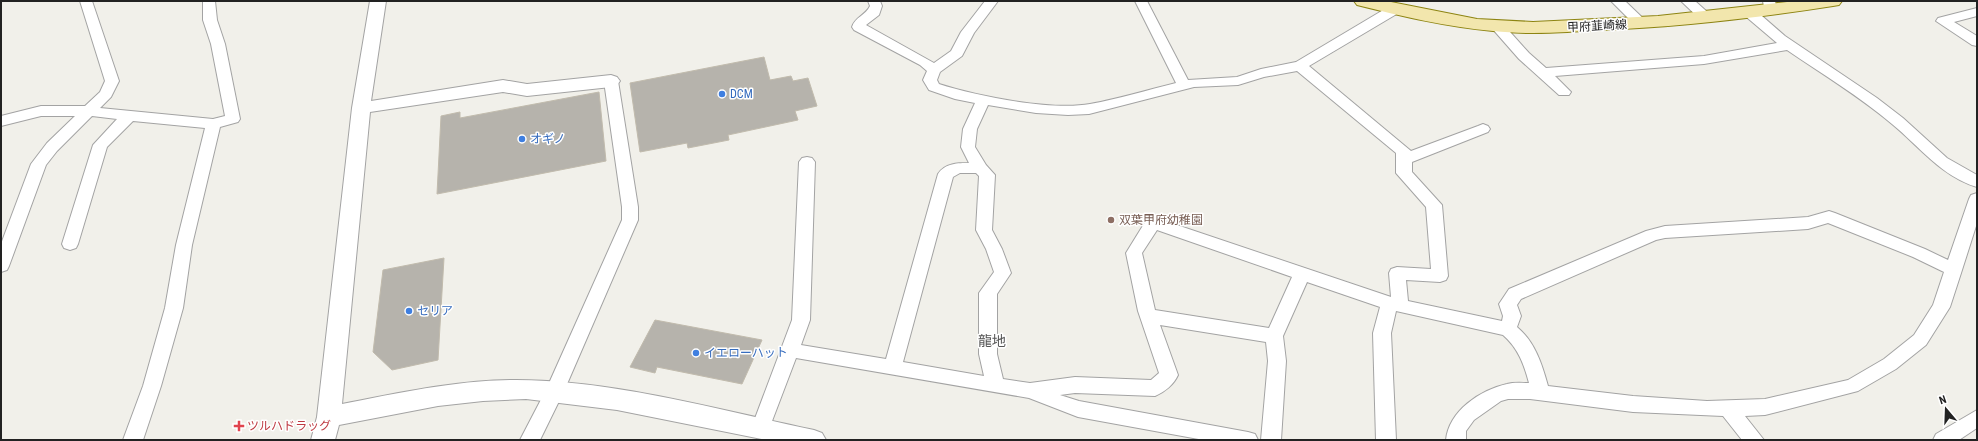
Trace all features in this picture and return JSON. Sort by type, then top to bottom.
[{"type":"main road","name":"甲府韮崎線","points":[[1363,1],[1428,16],[1498,26],[1558,27],[1642,24],[1707,18],[1749,12],[1769,5],[1833,1]]},
{"type":"street","points":[[1,266],[39,164],[52,147],[106,94],[112,82],[86,1]]},
{"type":"street","points":[[1,121],[41,111],[89,110],[129,116],[213,124],[233,119],[218,44],[210,20],[209,1]]},
{"type":"street","points":[[324,440],[329,417],[361,108],[378,1]]},
{"type":"street","points":[[874,1],[876,6],[874,12],[860,23],[859,27],[925,62],[934,70]]},
{"type":"street","points":[[992,1],[968,32],[957,53],[934,70],[930,80],[934,87],[960,96],[983,100],[1036,108],[1068,110],[1089,109],[1194,83],[1238,81],[1261,74],[1300,66],[1395,8]]},
{"type":"street","points":[[1141,1],[1184,85]]},
{"type":"street","points":[[1617,1],[1642,24]]},
{"type":"street","points":[[1687,1],[1707,18]]},
{"type":"street","points":[[1749,12],[1790,45],[1872,100],[1898,121],[1942,162],[1977,182]]},
{"type":"street","points":[[1977,12],[1943,21],[1977,42]]},
{"type":"street","points":[[1498,26],[1524,56],[1564,92]]},
{"type":"street","points":[[1543,73],[1704,60],[1790,45]]},
{"type":"street","points":[[1300,66],[1404,151],[1404,173],[1434,205],[1440,276],[1397,273],[1394,304],[1382,333],[1386,440]]},
{"type":"street","points":[[361,108],[503,86],[527,90],[611,81],[630,207],[630,220],[555,391],[530,440]]},
{"type":"street","points":[[983,100],[970,129],[968,147],[980,168],[987,175],[984,230],[994,249],[1003,273],[988,293],[988,354],[995,385]]},
{"type":"street","points":[[70,244],[100,145],[129,116]]},
{"type":"street","points":[[133,440],[152,386],[174,308],[184,245],[213,124]]},
{"type":"street","points":[[1404,159],[1483,129]]},
{"type":"street","points":[[757,434],[801,320],[807,162]]},
{"type":"street","points":[[892,368],[946,174],[957,168],[980,168]]},
{"type":"street","points":[[1456,440],[1457,428],[1467,414],[1494,396],[1508,391],[1541,393],[1633,404],[1708,409],[1765,407],[1852,386],[1890,364],[1920,340],[1941,307],[1977,199]]},
{"type":"street","points":[[1508,330],[1512,316],[1508,304],[1515,294],[1652,235],[1665,232],[1808,223],[1829,217],[1954,270]]},
{"type":"street","points":[[1030,391],[1074,385],[1155,388],[1169,375],[1149,316],[1134,253],[1153,223],[1394,304],[1508,330],[1519,337],[1530,357],[1541,393]]},
{"type":"street","points":[[1272,440],[1277,361],[1274,336],[1302,273]]},
{"type":"street","points":[[1149,316],[1274,336]]},
{"type":"street","points":[[789,350],[1030,391],[1078,409],[1248,440]]},
{"type":"street","points":[[329,417],[397,403],[456,394],[506,390],[555,391],[664,407],[757,434],[814,440]]},
{"type":"street","points":[[1727,408],[1754,440]]},
{"type":"street","points":[[1943,440],[1977,418]]},
{"type":"building","name":"DCM","points":[[764,57],[770,80],[791,76],[793,81],[808,78],[817,106],[795,111],[798,120],[728,135],[729,140],[688,148],[687,143],[640,152],[630,83]]},
{"type":"building","name":"オギノ","points":[[599,92],[606,161],[437,194],[441,116],[460,112],[460,118]]},
{"type":"building","name":"セリア","points":[[444,258],[438,360],[392,370],[373,352],[383,270]]},
{"type":"building","name":"イエローハット","points":[[655,320],[762,340],[742,384],[657,367],[655,373],[630,367]]},
{"type":"place","name":"DCM","points":[[722,94]]},
{"type":"place","name":"オギノ","points":[[522,139]]},
{"type":"place","name":"双葉甲府幼稚園","points":[[1111,220]]},
{"type":"place","name":"セリア","points":[[409,311]]},
{"type":"place","name":"イエローハット","points":[[696,353]]},
{"type":"place","name":"ツルハドラッグ","points":[[239,426]]},
{"type":"district","name":"龍地","points":[[992,341]]}]
